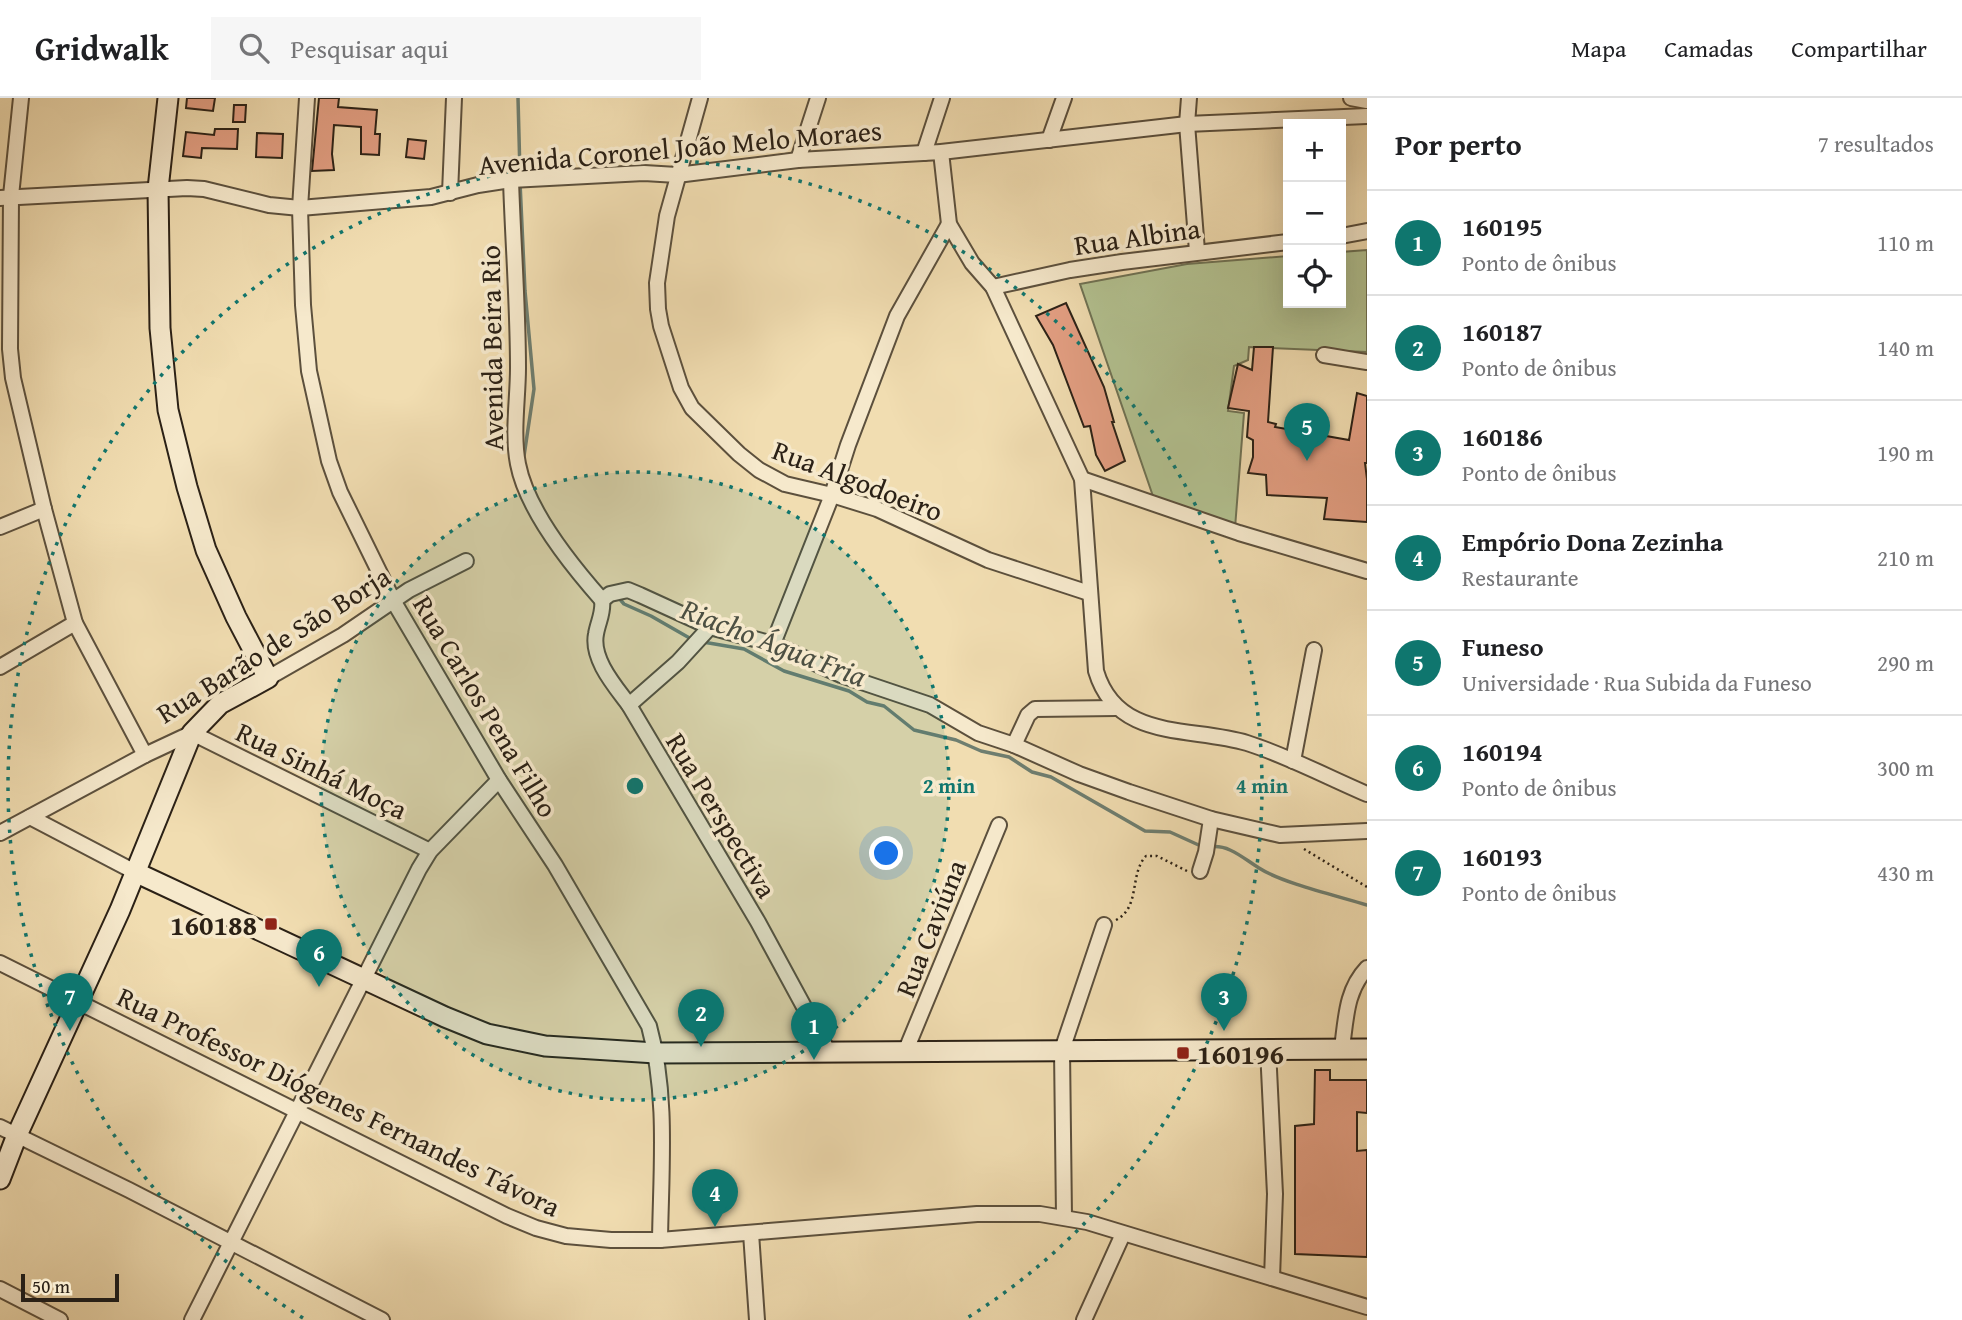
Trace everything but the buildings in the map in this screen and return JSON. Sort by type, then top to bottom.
[{"type":"street","points":[[21,98],[6,197],[5,285],[13,378],[75,623],[145,755]]},
{"type":"street","points":[[168,98],[158,189],[159,328],[168,410],[206,550],[236,617],[268,678]]},
{"type":"street","name":"Rua Carlos Pena Filho","points":[[307,98],[300,208],[303,305],[309,371],[329,461],[340,492],[394,602],[499,779],[555,865],[649,1026],[661,1091],[660,1240]]},
{"type":"street","points":[[450,193],[454,98]]},
{"type":"street","name":"Rua Algodoeiro","points":[[700,98],[663,236],[657,283],[661,326],[681,388],[692,408],[759,470],[785,484],[877,509],[988,560],[1089,593]]},
{"type":"street","points":[[798,160],[818,98]]},
{"type":"street","points":[[924,153],[942,98]]},
{"type":"street","points":[[1049,140],[1064,98]]},
{"type":"street","points":[[1189,98],[1187,124],[1197,251]]},
{"type":"street","points":[[1351,98],[1367,101]]},
{"type":"street","name":"Avenida Coronel João Melo Moraes","points":[[6,197],[204,189],[269,205],[300,208],[408,201],[512,180],[644,173],[677,176],[798,160],[941,152],[1187,124],[1367,116]]},
{"type":"street","points":[[941,152],[950,224],[972,263],[993,287],[1082,479],[1096,671],[1107,697],[1115,708],[1126,715],[1160,728],[1247,743],[1367,794]]},
{"type":"street","name":"Avenida Beira Rio","points":[[512,180],[518,464],[536,509],[553,539],[606,597]]},
{"type":"street","points":[[773,644],[832,495],[897,316],[950,224]]},
{"type":"street","points":[[1346,235],[1367,230]]},
{"type":"street","name":"Rua Albina","points":[[993,287],[1070,270],[1197,251],[1283,242]]},
{"type":"street","points":[[1324,355],[1367,362]]},
{"type":"street","points":[[1082,479],[1239,533],[1367,571]]},
{"type":"street","points":[[0,527],[44,509]]},
{"type":"street","name":"Rua Barão de São Borja","points":[[0,834],[145,755],[192,733],[220,704],[343,635],[409,590],[466,561]]},
{"type":"street","points":[[606,597],[628,590],[708,629],[773,644],[841,675],[930,705],[978,733],[1014,745],[1079,774],[1211,819],[1280,835],[1367,831]]},
{"type":"street","name":"Rua Perspectiva","points":[[606,597],[595,636],[595,645],[606,673],[629,705],[758,922],[828,1051]]},
{"type":"street","points":[[0,667],[75,623]]},
{"type":"street","points":[[629,705],[708,629]]},
{"type":"street","points":[[1293,761],[1314,650]]},
{"type":"street","points":[[1014,745],[1028,715],[1035,709],[1115,708]]},
{"type":"street","points":[[0,1179],[8,1131],[77,1002],[135,872],[192,733]]},
{"type":"street","name":"Rua Sinhá Moça","points":[[192,733],[430,851]]},
{"type":"street","points":[[192,1320],[430,851],[499,779]]},
{"type":"street","points":[[30,817],[135,872],[444,1017],[499,1037],[545,1046],[656,1053],[1367,1049]]},
{"type":"street","points":[[1200,871],[1211,819]]},
{"type":"street","name":"Rua Caviúna","points":[[906,1050],[999,825]]},
{"type":"street","points":[[1064,1217],[1062,1050],[1104,925]]},
{"type":"street","name":"Rua Professor Diógenes Fernandes Távora","points":[[0,963],[298,1113],[536,1228],[566,1236],[594,1240],[660,1240],[1013,1212],[1064,1217],[1205,1256],[1367,1307]]},
{"type":"street","points":[[1342,1048],[1347,1010],[1353,990],[1356,981],[1367,968]]},
{"type":"street","points":[[1268,1049],[1275,1194],[1272,1278]]},
{"type":"street","points":[[8,1131],[382,1320]]},
{"type":"street","points":[[751,1233],[757,1320]]},
{"type":"street","points":[[1084,1320],[1123,1234]]},
{"type":"street","points":[[0,1289],[60,1320]]},
{"type":"path","points":[[1304,848],[1367,887]]},
{"type":"path","points":[[1104,925],[1127,912],[1139,867],[1146,856],[1157,856],[1194,874],[1200,871]]},
{"type":"green space","points":[[1367,250],[1367,352],[1249,347],[1248,360],[1234,366],[1228,411],[1244,413],[1235,528],[1155,502],[1080,284],[1187,264],[1283,256],[1283,308],[1346,308],[1346,252]]},
{"type":"waterway","name":"Riacho Água Fria","points":[[518,98],[520,174]]},
{"type":"waterway","name":"Riacho Água Fria","points":[[520,182],[525,291],[534,389],[524,456]]},
{"type":"waterway","name":"Riacho Água Fria","points":[[618,597],[624,604],[693,640]]},
{"type":"waterway","name":"Riacho Água Fria","points":[[703,642],[744,649],[784,671],[849,691],[867,702],[884,706],[914,730],[1009,757],[1032,772],[1051,777],[1145,831],[1170,832],[1203,847]]},
{"type":"waterway","name":"Riacho Água Fria","points":[[1210,847],[1230,850],[1282,879],[1367,905]]},
{"type":"place","name":"Funeso","points":[[1307,461]]},
{"type":"place","name":"160188","points":[[271,924]]},
{"type":"place","name":"160194","points":[[319,987]]},
{"type":"place","name":"160193","points":[[70,1031]]},
{"type":"place","name":"160186","points":[[1224,1031]]},
{"type":"place","name":"160187","points":[[701,1047]]},
{"type":"place","name":"160196","points":[[1183,1053]]},
{"type":"place","name":"160195","points":[[814,1060]]},
{"type":"place","name":"Empório Dona Zezinha","points":[[715,1227]]}]
